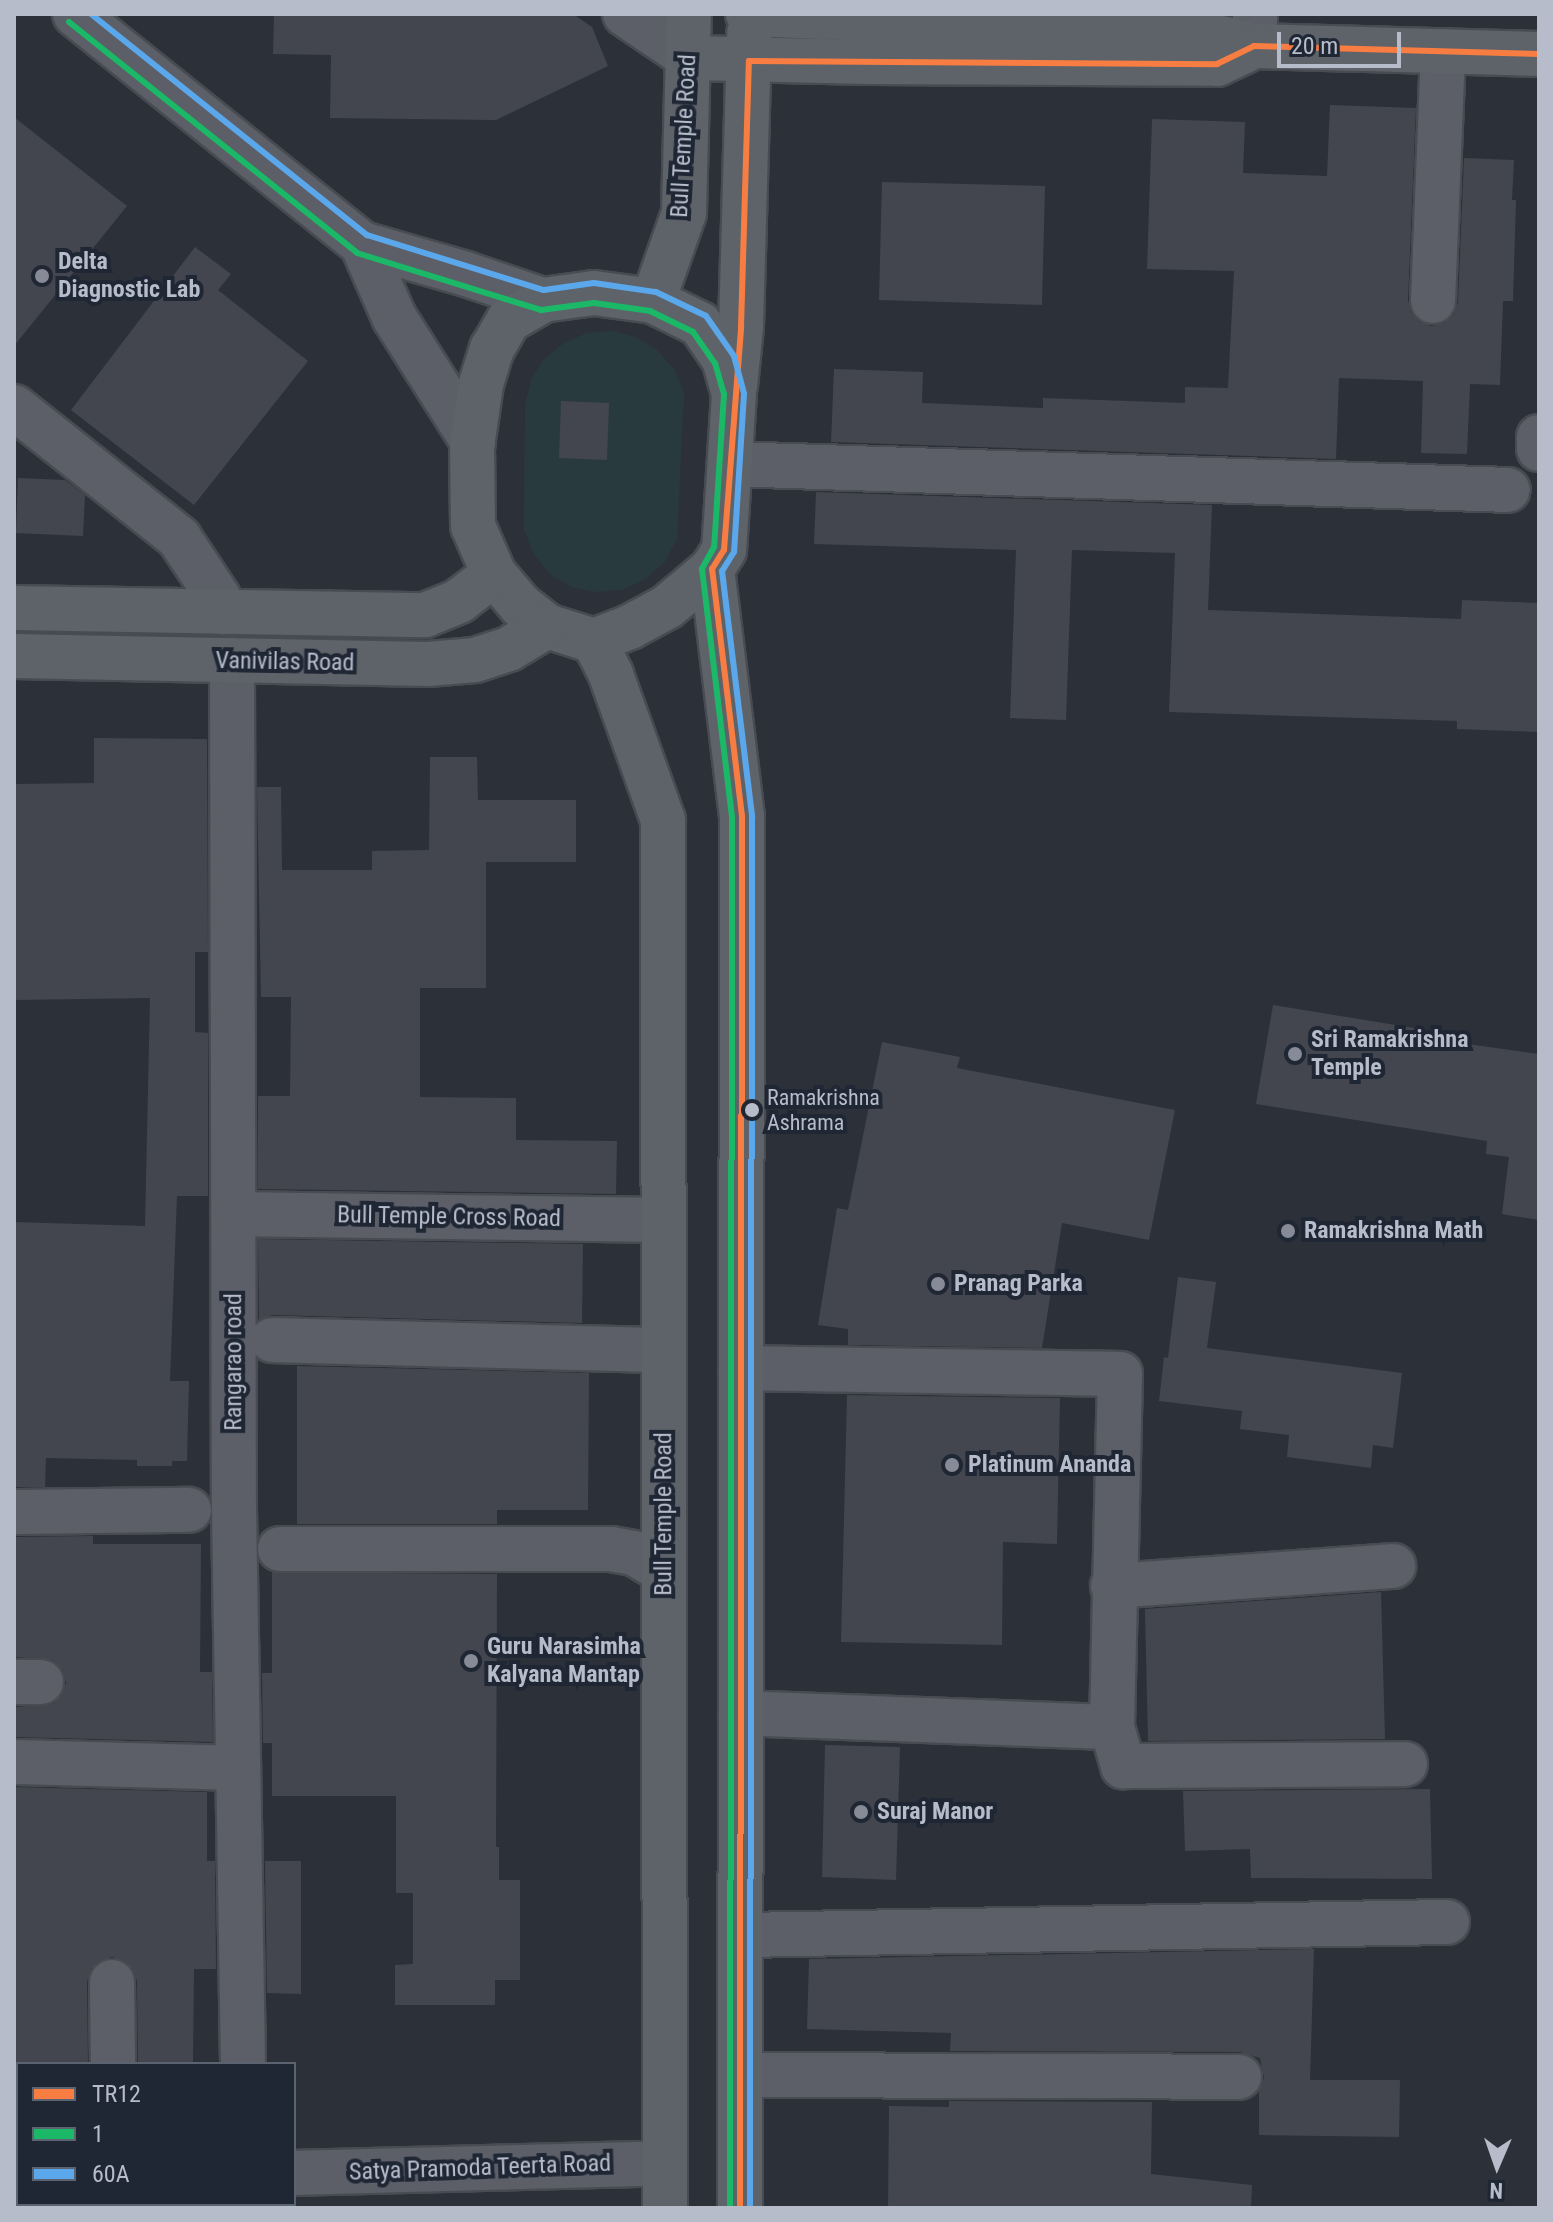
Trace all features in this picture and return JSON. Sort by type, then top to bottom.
[{"type":"main road","name":"Bull Temple Road","points":[[653,301],[684,213],[689,14]]},
{"type":"main road","points":[[734,393],[724,359],[700,324],[653,301],[594,293],[543,300],[509,320],[492,349],[481,384],[473,442],[473,526],[494,574],[521,606],[547,626],[594,641],[630,627],[667,607],[712,569],[724,550],[741,327],[749,14],[1200,33],[1254,30],[1443,51],[1539,54]]},
{"type":"main road","points":[[690,58],[1217,64],[1254,30]]},
{"type":"main road","points":[[712,569],[742,816],[743,1935],[740,2208]]},
{"type":"main road","points":[[14,608],[425,615],[459,601],[494,574]]},
{"type":"main road","name":"Vanivilas Road","points":[[14,656],[405,665],[475,660],[509,649],[547,626]]},
{"type":"main road","name":"Bull Temple Road","points":[[594,641],[611,675],[663,820],[665,2208]]},
{"type":"street","points":[[75,14],[114,29],[362,244],[543,300]]},
{"type":"street","points":[[625,14],[690,58]]},
{"type":"street","points":[[1433,301],[1443,51]]},
{"type":"street","points":[[362,244],[394,317],[473,442]]},
{"type":"street","points":[[14,407],[179,538],[218,597],[223,612]]},
{"type":"street","points":[[1539,437],[1539,449]]},
{"type":"street","points":[[730,464],[1508,490]]},
{"type":"street","name":"Rangarao road","points":[[232,660],[237,1768],[243,2062]]},
{"type":"street","name":"Bull Temple Cross Road","points":[[234,1214],[664,1220]]},
{"type":"street","points":[[272,1340],[664,1350]]},
{"type":"street","points":[[741,1368],[1120,1374],[1112,1727],[1123,1766],[1405,1764]]},
{"type":"street","points":[[14,1512],[189,1510]]},
{"type":"street","points":[[280,1549],[611,1549],[634,1553],[664,1571]]},
{"type":"street","points":[[1113,1586],[1393,1566]]},
{"type":"street","points":[[741,1713],[1112,1727]]},
{"type":"street","points":[[14,1762],[237,1768]]},
{"type":"street","points":[[743,1935],[1447,1922]]},
{"type":"street","points":[[112,1982],[113,2062]]},
{"type":"street","points":[[740,2075],[1239,2077]]},
{"type":"street","name":"Satya Pramoda Teerta Road","points":[[296,2173],[665,2163]]},
{"type":"shaded area","points":[[612,331],[636,337],[657,350],[674,369],[684,392],[677,539],[665,562],[645,579],[622,590],[596,592],[571,587],[549,573],[533,553],[524,529],[525,405],[531,380],[544,359],[564,343],[587,333]]},
{"type":"building","points":[[274,14],[573,14],[592,27],[608,66],[496,120],[330,118],[331,55],[273,54]]},
{"type":"building","points":[[1330,105],[1416,108],[1408,300],[1411,313],[1419,322],[1431,326],[1445,323],[1454,315],[1458,303],[1464,158],[1514,160],[1513,301],[1503,301],[1500,385],[1470,384],[1467,454],[1421,453],[1423,381],[1339,378],[1336,459],[831,442],[834,369],[923,372],[922,403],[1043,408],[1043,398],[1185,403],[1185,387],[1228,388],[1234,271],[1147,269],[1152,119],[1245,122],[1243,173],[1327,176]]},
{"type":"building","name":"Delta Diagnostic Lab","points":[[14,117],[127,206],[14,346]]},
{"type":"building","points":[[882,182],[1045,186],[1042,305],[879,300]]},
{"type":"building","points":[[195,247],[231,274],[218,290],[308,361],[194,505],[71,410]]},
{"type":"building","points":[[561,401],[609,403],[607,460],[559,458]]},
{"type":"building","points":[[18,478],[65,480],[85,495],[83,536],[16,533]]},
{"type":"building","points":[[816,492],[1212,505],[1208,610],[1461,619],[1462,600],[1539,603],[1539,732],[1457,729],[1457,721],[1169,712],[1175,553],[1072,550],[1066,720],[1010,718],[1016,550],[814,544]]},
{"type":"building","points":[[94,738],[207,739],[208,952],[195,952],[195,1032],[208,1033],[208,1196],[177,1196],[170,1381],[189,1381],[187,1461],[172,1461],[172,1466],[137,1466],[137,1460],[46,1458],[45,1487],[14,1487],[14,1222],[145,1226],[150,998],[14,1000],[14,784],[94,783]]},
{"type":"building","points":[[430,757],[477,757],[478,800],[576,800],[576,862],[486,862],[486,988],[420,988],[420,1097],[516,1098],[516,1140],[617,1141],[616,1194],[258,1189],[258,1096],[290,1096],[291,997],[261,997],[257,787],[281,787],[282,870],[372,870],[372,851],[429,850]]},
{"type":"building","points":[[1273,1005],[1463,1036],[1461,1043],[1539,1054],[1539,1220],[1502,1214],[1509,1157],[1486,1154],[1487,1141],[1256,1104]]},
{"type":"building","points":[[882,1042],[960,1057],[957,1068],[1175,1110],[1149,1240],[1062,1223],[1042,1348],[848,1345],[848,1329],[818,1325],[837,1208],[848,1210]]},
{"type":"building","points":[[258,1239],[583,1244],[582,1323],[273,1315],[259,1319]]},
{"type":"building","points":[[1178,1277],[1216,1282],[1207,1348],[1402,1373],[1393,1448],[1373,1445],[1371,1468],[1287,1457],[1289,1435],[1240,1429],[1242,1411],[1159,1401]]},
{"type":"building","points":[[297,1366],[589,1373],[588,1510],[497,1510],[497,1524],[297,1524]]},
{"type":"building","name":"Platinum Ananda","points":[[847,1395],[1060,1398],[1057,1544],[1003,1542],[1002,1645],[841,1642]]},
{"type":"building","points":[[93,1536],[93,1544],[201,1544],[200,1672],[212,1672],[213,1742],[14,1737],[14,1707],[53,1704],[62,1695],[66,1683],[63,1670],[53,1660],[14,1657],[14,1537]]},
{"type":"building","points":[[272,1572],[497,1574],[496,1847],[499,1847],[499,1880],[520,1880],[520,1980],[495,1980],[495,2005],[395,2005],[395,1965],[413,1964],[413,1893],[396,1893],[396,1796],[272,1796],[272,1743],[263,1743],[262,1673],[272,1673]]},
{"type":"building","points":[[1381,1592],[1385,1739],[1148,1741],[1145,1609]]},
{"type":"building","name":"Suraj Manor","points":[[825,1745],[900,1747],[896,1880],[822,1877]]},
{"type":"building","points":[[14,1787],[207,1792],[207,1861],[215,1861],[216,1969],[194,1969],[193,2062],[138,2062],[137,1981],[133,1969],[125,1961],[112,1957],[99,1961],[91,1969],[87,1982],[88,2062],[14,2064]]},
{"type":"building","points":[[1430,1789],[1432,1879],[1251,1878],[1250,1849],[1185,1851],[1183,1791]]},
{"type":"building","points":[[265,1861],[301,1861],[301,1994],[267,1993]]},
{"type":"building","points":[[1314,1949],[1310,2080],[1400,2080],[1399,2137],[1259,2135],[1259,2091],[1264,2078],[1260,2058],[1240,2052],[950,2051],[951,2033],[807,2029],[809,1959]]},
{"type":"building","points":[[949,2101],[1152,2102],[1151,2174],[1252,2185],[1251,2208],[888,2208],[889,2106],[949,2107]]},
{"type":"transit line","name":"60A","points":[[91,14],[367,235],[544,290],[594,283],[656,292],[706,316],[734,356],[744,394],[734,552],[722,571],[752,816],[750,2208]]},
{"type":"transit line","name":"1","points":[[69,22],[357,253],[541,310],[594,303],[650,311],[693,332],[715,363],[724,394],[714,547],[702,569],[732,817],[730,2208]]},
{"type":"transit line","name":"TR12","points":[[740,2208],[742,816],[712,569],[724,550],[741,327],[749,61],[1217,64],[1254,46],[1539,54]]},
{"type":"place","name":"Delta Diagnostic Lab","points":[[42,276]]},
{"type":"place","name":"Sri Ramakrishna Temple","points":[[1295,1054]]},
{"type":"place","name":"Ramakrishna Ashrama","points":[[752,1110]]},
{"type":"place","name":"Ramakrishna Math","points":[[1288,1231]]},
{"type":"place","name":"Pranag Parka","points":[[938,1284]]},
{"type":"place","name":"Platinum Ananda","points":[[952,1465]]},
{"type":"place","name":"Guru Narasimha Kalyana Mantap","points":[[471,1661]]},
{"type":"place","name":"Suraj Manor","points":[[861,1812]]}]
